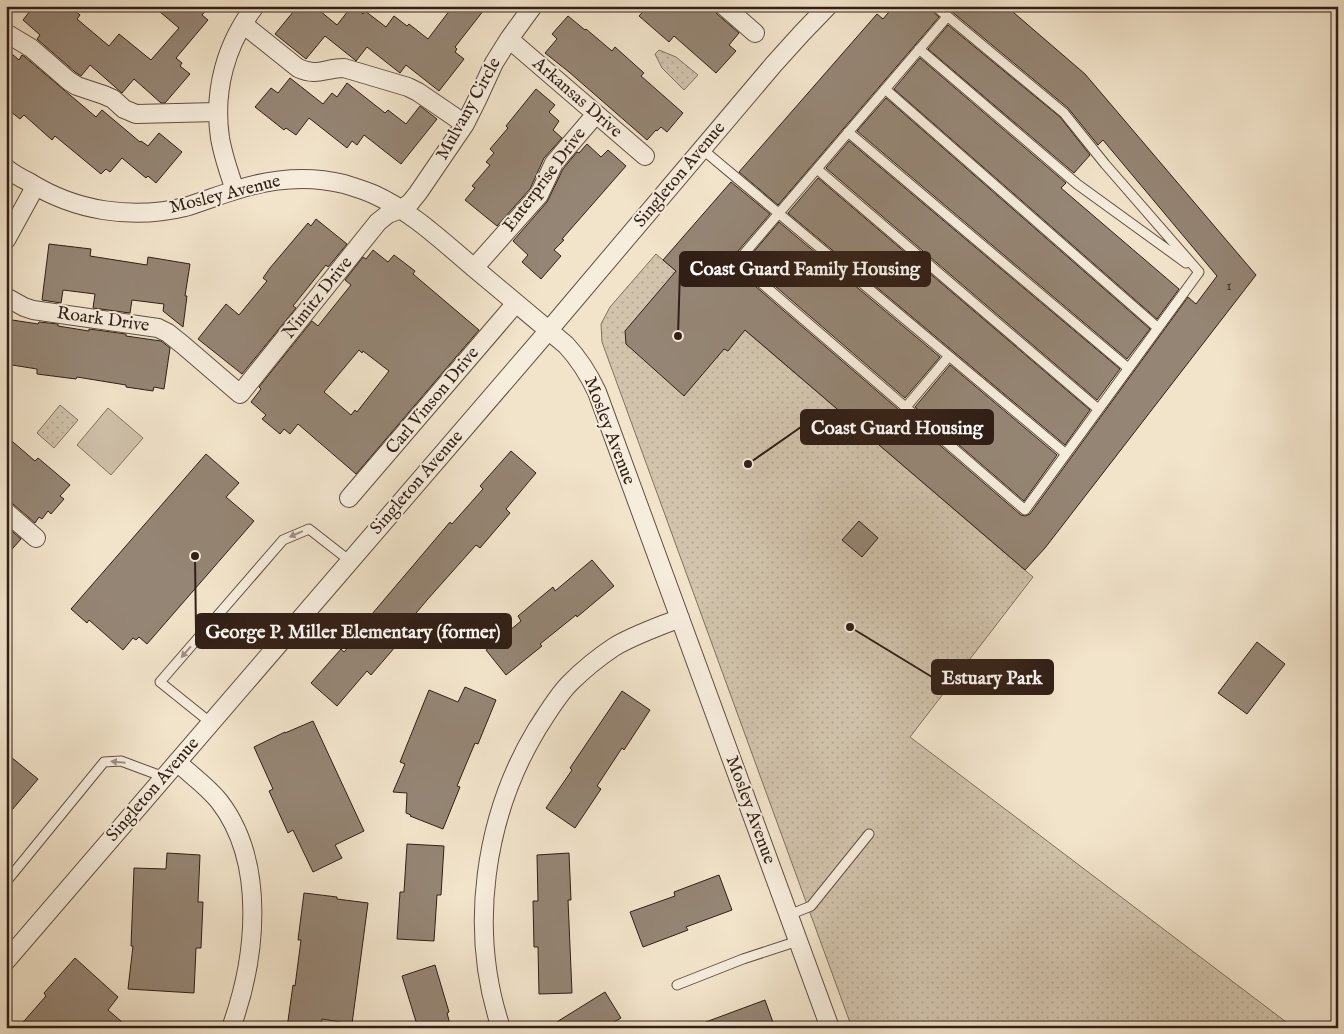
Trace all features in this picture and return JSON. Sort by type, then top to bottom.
[{"type":"street","name":"Mulvany Circle","points":[[401,209],[410,203],[418,193],[465,124],[494,63],[533,6]]},
{"type":"street","points":[[724,6],[754,33]]},
{"type":"street","name":"Singleton Avenue","points":[[6,961],[549,330],[796,39],[828,6]]},
{"type":"street","points":[[235,190],[220,139],[218,112],[220,83],[228,54],[247,13],[298,68],[307,72],[317,73],[344,68],[408,87],[465,124]]},
{"type":"street","points":[[6,33],[31,48],[77,86],[113,99],[124,109],[136,114],[218,112]]},
{"type":"street","name":"Arkansas Drive","points":[[509,39],[645,156]]},
{"type":"street","name":"Enterprise Drive","points":[[474,268],[539,195],[554,163],[596,114]]},
{"type":"street","name":"Mosley Avenue","points":[[6,168],[35,187],[64,201],[94,209],[123,213],[152,212],[186,207],[235,190],[283,179],[312,179],[342,184],[372,193],[401,209],[427,228],[566,345],[578,358],[597,392],[830,1028]]},
{"type":"street","points":[[6,240],[35,187]]},
{"type":"street","name":"Nimitz Drive","points":[[240,394],[378,222],[388,214],[401,209]]},
{"type":"street","name":"Roark Drive","points":[[6,297],[33,310],[158,328],[168,332],[240,394]]},
{"type":"street","name":"Carl Vinson Drive","points":[[349,498],[516,303]]},
{"type":"street","points":[[6,512],[36,538]]},
{"type":"street","points":[[501,1028],[490,984],[485,948],[484,913],[486,880],[492,846],[500,812],[513,776],[531,740],[569,684],[590,665],[614,648],[635,636],[680,618]]},
{"type":"street","points":[[177,762],[205,786],[232,821],[242,843],[249,868],[252,896],[248,961],[242,994],[231,1028]]},
{"type":"lane","points":[[935,6],[1064,113],[1104,164],[1199,272]]},
{"type":"lane","points":[[947,17],[737,262],[1025,510],[1199,272]]},
{"type":"lane","points":[[919,50],[1077,184],[1199,272]]},
{"type":"lane","points":[[885,89],[1158,328]]},
{"type":"lane","points":[[848,132],[1128,368]]},
{"type":"lane","points":[[702,149],[1066,454]]},
{"type":"lane","points":[[817,169],[1098,409]]},
{"type":"lane","points":[[906,407],[949,356]]},
{"type":"lane","points":[[211,723],[160,682],[283,540],[309,529],[350,562]]},
{"type":"lane","points":[[6,882],[104,762],[121,760],[164,777]]},
{"type":"lane","points":[[789,915],[811,906],[869,834]]},
{"type":"lane","points":[[677,985],[743,959],[798,941]]},
{"type":"shaded area","points":[[659,50],[676,57],[698,75],[684,90],[662,68],[655,54]]},
{"type":"shaded area","points":[[656,254],[1033,577],[910,737],[1294,1028],[852,1028],[602,342],[601,324],[610,307]]},
{"type":"shaded area","points":[[60,405],[78,420],[54,448],[37,433]]},
{"type":"shaded area","points":[[108,408],[143,438],[111,475],[77,445]]},
{"type":"building","points":[[34,6],[70,6],[80,15],[77,19],[109,46],[119,34],[151,60],[179,28],[153,6],[209,6],[202,15],[208,20],[176,58],[182,63],[180,66],[190,74],[165,103],[161,103],[134,79],[122,93],[90,65],[81,76],[75,72],[37,39],[40,35],[23,20]]},
{"type":"building","points":[[298,6],[314,6],[337,25],[352,6],[363,14],[365,11],[386,27],[394,16],[407,26],[409,24],[428,39],[453,6],[487,6],[455,47],[457,49],[455,52],[464,59],[439,91],[406,65],[400,73],[367,47],[356,61],[325,36],[306,59],[275,34]]},
{"type":"building","points":[[648,6],[714,6],[717,14],[739,33],[729,45],[736,51],[716,73],[674,36],[669,42],[639,16]]},
{"type":"building","points":[[894,6],[929,6],[939,17],[778,205],[739,172],[877,14],[883,19]]},
{"type":"building","points":[[945,6],[1006,6],[1085,74],[1256,275],[1045,548],[1025,570],[745,330],[728,351],[724,349],[684,396],[626,344],[625,331],[676,271],[663,260],[731,182],[770,214],[732,258],[733,267],[1021,515],[1030,514],[1188,297],[1196,304],[1217,276],[1103,140],[1098,145],[1068,108]]},
{"type":"building","points":[[568,16],[612,51],[615,47],[644,73],[641,76],[683,113],[667,132],[661,127],[647,140],[545,53],[557,39],[552,34]]},
{"type":"building","points":[[948,25],[1060,117],[1090,155],[1074,173],[928,49]]},
{"type":"building","points":[[6,49],[19,60],[22,55],[25,57],[96,117],[102,110],[140,142],[148,146],[159,133],[182,152],[156,183],[148,176],[146,178],[122,158],[110,172],[106,169],[101,174],[55,136],[52,140],[24,115],[20,119],[6,108]]},
{"type":"building","points":[[920,58],[1066,183],[1061,188],[1179,289],[1157,319],[894,89]]},
{"type":"building","points":[[290,78],[323,104],[332,93],[337,97],[347,83],[385,113],[388,110],[406,124],[420,106],[437,119],[401,164],[364,135],[357,145],[352,141],[347,148],[309,118],[296,135],[286,128],[284,130],[255,107],[271,88],[278,93]]},
{"type":"building","points":[[536,89],[555,105],[549,112],[559,121],[553,130],[562,138],[544,158],[530,189],[497,226],[465,200],[475,188],[472,186],[490,165],[486,162],[494,153],[490,149],[508,128],[506,126]]},
{"type":"building","points":[[886,98],[1150,329],[1127,359],[857,131]]},
{"type":"building","points":[[849,141],[1120,369],[1097,400],[826,168]]},
{"type":"building","points":[[587,144],[601,157],[608,150],[626,166],[562,239],[564,240],[554,250],[561,256],[541,279],[522,262],[528,255],[513,241],[547,202],[563,169],[577,152],[579,153]]},
{"type":"building","points":[[818,178],[1090,410],[1065,445],[788,213]]},
{"type":"building","points":[[316,219],[347,244],[328,267],[326,265],[293,306],[296,308],[242,374],[198,339],[226,304],[239,315],[267,281],[263,278],[270,268],[308,223],[311,226]]},
{"type":"building","points":[[779,222],[940,357],[905,398],[746,261]]},
{"type":"building","points":[[49,244],[91,249],[90,256],[147,265],[148,257],[190,264],[183,327],[163,311],[164,304],[132,300],[130,313],[93,308],[95,294],[63,290],[61,303],[42,300]]},
{"type":"building","points":[[373,250],[388,262],[394,255],[415,271],[413,274],[479,330],[356,474],[298,424],[290,434],[284,429],[280,434],[262,419],[266,415],[251,402],[261,389],[259,387],[312,321],[318,326],[351,285],[345,280],[363,257],[366,259]],"holes":[[[359,350],[362,353],[363,351],[389,371],[357,412],[355,410],[351,415],[324,392]]]},
{"type":"building","points":[[6,319],[38,324],[39,322],[58,324],[58,326],[126,334],[126,336],[161,341],[170,348],[164,389],[154,387],[153,391],[77,377],[76,379],[37,374],[37,369],[6,364]]},
{"type":"building","points":[[950,365],[1057,455],[1024,501],[915,407]]},
{"type":"building","points":[[6,436],[35,461],[38,458],[70,485],[60,496],[64,499],[51,514],[48,511],[42,519],[39,517],[35,523],[13,504],[6,502]]},
{"type":"building","points":[[511,451],[536,473],[506,509],[510,513],[480,548],[476,545],[427,600],[397,636],[402,639],[371,675],[367,671],[337,706],[311,683],[341,649],[344,652],[375,616],[372,614],[450,522],[452,524],[483,489],[480,486]]},
{"type":"building","points":[[206,454],[239,483],[226,497],[254,521],[147,644],[139,637],[136,640],[133,638],[123,650],[89,620],[87,623],[71,609]]},
{"type":"building","points":[[859,521],[878,538],[862,557],[842,540]]},
{"type":"building","points":[[6,526],[21,539],[6,556]]},
{"type":"building","points":[[592,560],[614,586],[577,617],[576,615],[540,644],[542,646],[506,675],[486,650],[521,621],[518,616],[553,587],[555,591]]},
{"type":"building","points":[[1257,642],[1285,664],[1247,714],[1218,693]]},
{"type":"building","points":[[465,687],[496,700],[478,744],[475,743],[457,786],[460,787],[443,829],[410,816],[406,813],[407,793],[393,792],[405,764],[400,762],[429,690],[458,702]]},
{"type":"building","points":[[622,691],[650,710],[624,750],[622,748],[597,786],[601,789],[575,828],[546,808],[572,770],[570,768]]},
{"type":"building","points":[[313,721],[364,831],[335,845],[342,858],[313,872],[293,830],[288,833],[269,791],[273,789],[254,747]]},
{"type":"building","points":[[6,753],[38,779],[6,817]]},
{"type":"building","points":[[407,844],[444,846],[441,895],[437,895],[434,941],[397,939],[400,892],[404,892]]},
{"type":"building","points":[[167,853],[200,855],[198,902],[203,902],[201,948],[196,948],[194,993],[128,989],[133,946],[131,946],[134,868],[166,869]]},
{"type":"building","points":[[569,853],[571,900],[568,900],[572,993],[539,994],[538,947],[534,947],[533,901],[538,901],[537,855]]},
{"type":"building","points":[[719,875],[732,910],[686,927],[688,930],[643,947],[630,912],[675,896],[674,892]]},
{"type":"building","points":[[304,893],[368,903],[352,1024],[322,1019],[321,1028],[287,1028],[301,940],[298,940]]},
{"type":"building","points":[[75,958],[118,997],[108,1010],[129,1028],[18,1028],[46,996],[44,993]]},
{"type":"building","points":[[435,965],[449,1012],[447,1013],[451,1028],[418,1028],[402,976]]},
{"type":"building","points":[[605,992],[621,1018],[604,1028],[547,1028]]},
{"type":"building","points":[[765,1000],[775,1028],[696,1028],[695,1026]]},
{"type":"place","name":"Coast Guard Family Housing","points":[[678,336]]},
{"type":"place","name":"Coast Guard Housing","points":[[748,464]]},
{"type":"place","name":"George P. Miller Elementary (former)","points":[[195,556]]},
{"type":"place","name":"Estuary Park","points":[[850,627]]}]
